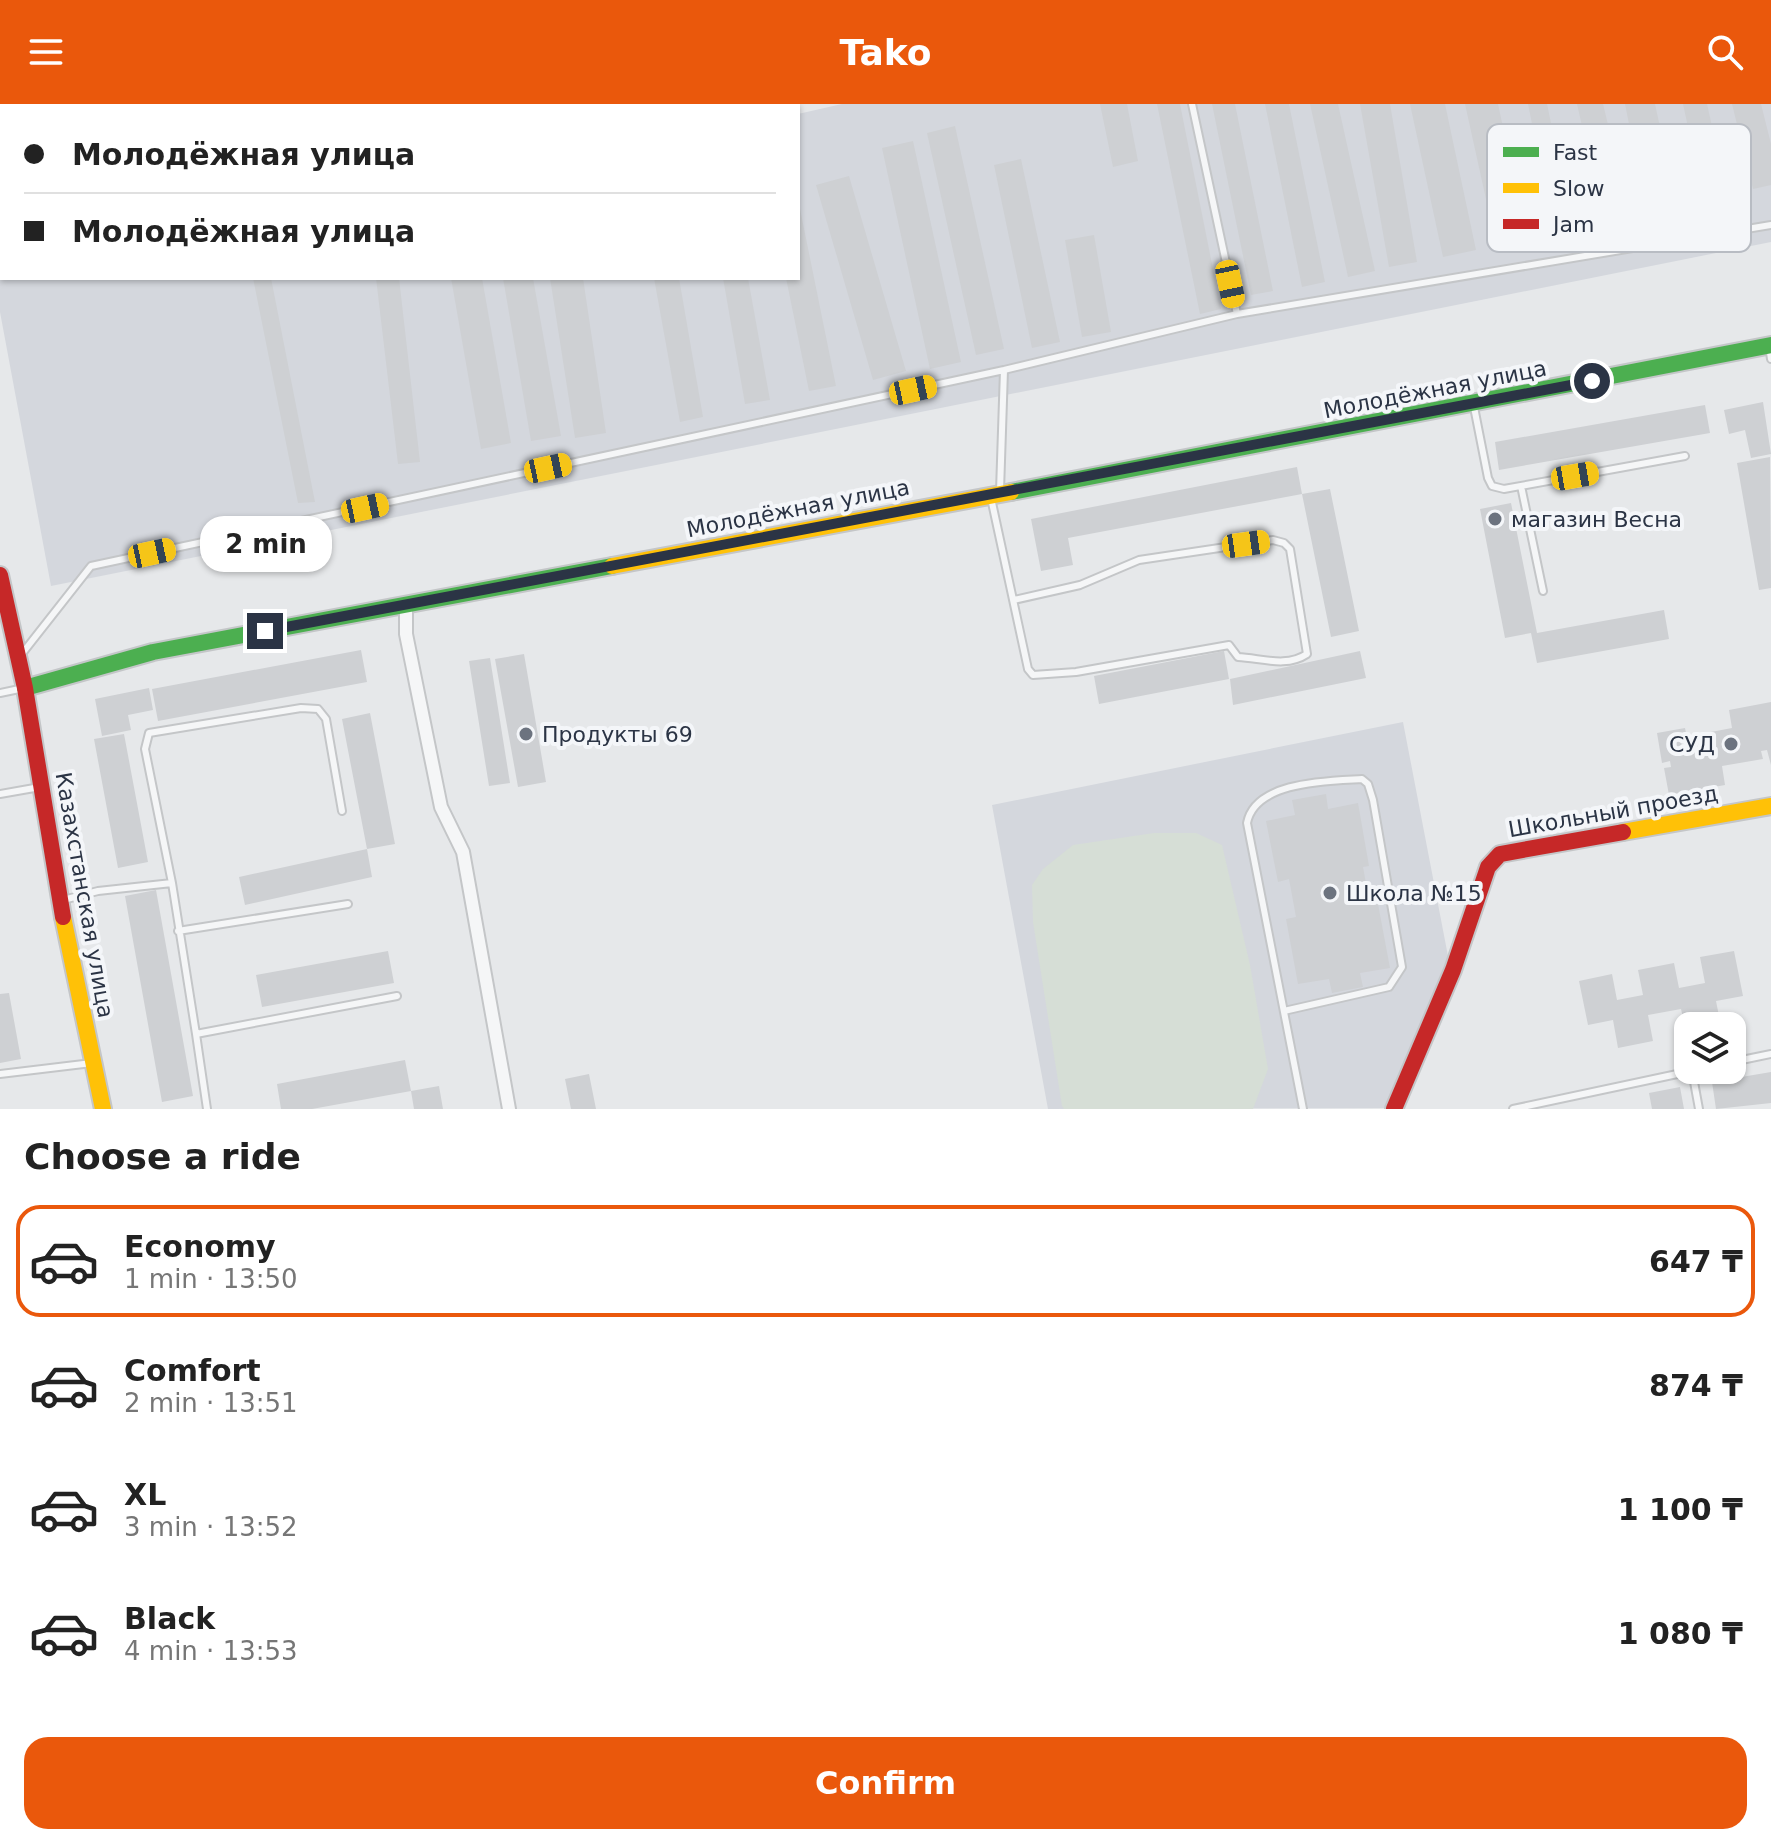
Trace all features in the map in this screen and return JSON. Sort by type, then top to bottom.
[{"type":"street","name":"Молодёжная улица","points":[[25,688],[153,652],[1770,350]]},
{"type":"street","name":"Казахстанская улица","points":[[0,575],[25,688],[60,901],[103,1109]]},
{"type":"street","points":[[406,605],[406,634],[441,807],[463,852],[509,1109]]},
{"type":"street","name":"Школьный проезд","points":[[1394,1109],[1453,970],[1488,867],[1500,854],[1771,806]]},
{"type":"lane","points":[[1192,104],[1237,314]]},
{"type":"lane","points":[[1751,228],[1771,225]]},
{"type":"lane","points":[[19,658],[91,566],[1004,370],[1237,314],[1609,252]]},
{"type":"lane","points":[[1004,370],[995,494],[1014,600],[1028,669],[1040,677],[1229,645],[1238,657],[1257,658],[1268,663],[1304,658],[1307,654],[1290,549],[1284,543],[1273,540],[1139,560],[1080,585],[1014,600]]},
{"type":"lane","points":[[1473,404],[1492,486],[1504,489],[1685,456]]},
{"type":"lane","points":[[1521,486],[1543,591]]},
{"type":"lane","points":[[0,693],[25,688]]},
{"type":"lane","points":[[207,1109],[172,883],[145,749],[149,733],[301,708],[318,709],[326,719],[342,811]]},
{"type":"lane","points":[[1284,1011],[1389,987],[1402,967],[1373,800],[1368,784],[1362,779],[1327,781],[1279,791],[1257,803],[1249,813],[1247,823],[1303,1109]]},
{"type":"lane","points":[[0,794],[43,786]]},
{"type":"lane","points":[[60,901],[98,891],[172,883]]},
{"type":"lane","points":[[178,931],[348,904]]},
{"type":"lane","points":[[196,1034],[397,996]]},
{"type":"lane","points":[[1746,1059],[1771,1054]]},
{"type":"lane","points":[[0,1074],[94,1063]]},
{"type":"lane","points":[[1513,1109],[1674,1074]]},
{"type":"lane","points":[[1696,1084],[1699,1109]]},
{"type":"shaded area","points":[[842,104],[1771,104],[1771,242],[1751,246],[1751,124],[1487,124],[1487,252],[1721,252],[51,586],[0,312],[0,280],[800,280],[800,114]]},
{"type":"shaded area","points":[[1403,722],[1448,956],[1386,1108],[1048,1109],[992,805]]},
{"type":"shaded area","points":[[1154,833],[1196,833],[1222,845],[1250,965],[1268,1069],[1253,1109],[1064,1109],[1062,1106],[1033,922],[1032,885],[1043,869],[1073,845]]},
{"type":"building","points":[[1100,104],[1127,104],[1138,161],[1113,167]]},
{"type":"building","points":[[1157,104],[1180,104],[1221,309],[1200,314]]},
{"type":"building","points":[[1212,104],[1235,104],[1273,291],[1251,295]]},
{"type":"building","points":[[1265,104],[1289,104],[1325,282],[1302,287]]},
{"type":"building","points":[[1310,104],[1338,104],[1375,271],[1348,277]]},
{"type":"building","points":[[1360,104],[1390,104],[1417,262],[1389,267]]},
{"type":"building","points":[[1410,104],[1445,104],[1476,250],[1443,257]]},
{"type":"building","points":[[1465,104],[1498,104],[1502,124],[1487,124],[1487,204]]},
{"type":"building","points":[[1528,104],[1547,104],[1551,124],[1532,124]]},
{"type":"building","points":[[1577,104],[1603,104],[1608,124],[1582,124]]},
{"type":"building","points":[[1625,104],[1655,104],[1659,124],[1629,124]]},
{"type":"building","points":[[1683,104],[1707,104],[1711,124],[1687,124]]},
{"type":"building","points":[[1732,104],[1761,104],[1771,144],[1771,185],[1753,189],[1751,124],[1737,124]]},
{"type":"building","points":[[955,126],[1004,349],[976,355],[927,133]]},
{"type":"building","points":[[913,141],[961,362],[930,369],[882,148]]},
{"type":"building","points":[[1021,159],[1060,342],[1032,348],[994,165]]},
{"type":"building","points":[[849,176],[906,371],[873,380],[816,185]]},
{"type":"building","points":[[800,209],[836,386],[809,391],[786,280],[800,280]]},
{"type":"building","points":[[1094,235],[1111,332],[1082,337],[1065,240]]},
{"type":"building","points":[[253,280],[271,280],[315,502],[298,503]]},
{"type":"building","points":[[376,280],[399,280],[420,462],[398,464]]},
{"type":"building","points":[[451,280],[482,280],[511,443],[481,449]]},
{"type":"building","points":[[503,280],[533,280],[561,436],[531,441]]},
{"type":"building","points":[[550,280],[583,280],[606,433],[575,438]]},
{"type":"building","points":[[654,280],[679,280],[703,417],[680,422]]},
{"type":"building","points":[[723,280],[748,280],[770,400],[745,404]]},
{"type":"building","points":[[1763,402],[1771,454],[1751,458],[1745,430],[1729,434],[1724,410]]},
{"type":"building","points":[[1705,405],[1710,433],[1499,470],[1495,442]]},
{"type":"building","points":[[1770,457],[1771,588],[1759,590],[1737,463]]},
{"type":"building","points":[[1297,467],[1302,494],[1068,538],[1073,565],[1041,571],[1031,519]]},
{"type":"building","points":[[1330,489],[1359,631],[1331,637],[1302,494]]},
{"type":"building","points":[[1511,503],[1537,633],[1664,610],[1669,639],[1537,663],[1531,633],[1505,638],[1480,509]]},
{"type":"building","points":[[361,650],[367,682],[158,721],[152,689]]},
{"type":"building","points":[[1224,651],[1229,679],[1099,704],[1094,676]]},
{"type":"building","points":[[1360,651],[1366,678],[1233,705],[1230,679]]},
{"type":"building","points":[[524,654],[546,782],[518,787],[495,659]]},
{"type":"building","points":[[490,658],[510,783],[489,786],[469,661]]},
{"type":"building","points":[[149,688],[153,710],[128,715],[131,730],[102,736],[95,699]]},
{"type":"building","points":[[1771,702],[1771,765],[1767,750],[1761,751],[1763,759],[1722,766],[1725,785],[1669,795],[1664,768],[1671,767],[1670,761],[1662,763],[1657,733],[1685,728],[1688,743],[1696,741],[1695,735],[1732,728],[1729,710]]},
{"type":"building","points":[[370,713],[395,844],[367,849],[342,719]]},
{"type":"building","points":[[124,734],[148,862],[118,868],[94,739]]},
{"type":"building","name":"Школа №15","points":[[1326,794],[1328,809],[1358,803],[1369,866],[1363,867],[1370,905],[1378,904],[1390,968],[1360,973],[1363,987],[1332,993],[1329,979],[1298,984],[1286,919],[1296,917],[1289,879],[1278,882],[1266,821],[1295,815],[1292,800]]},
{"type":"building","points":[[367,849],[372,877],[245,905],[239,877]]},
{"type":"building","points":[[156,890],[193,1096],[162,1102],[125,896]]},
{"type":"building","points":[[388,951],[394,983],[262,1007],[256,975]]},
{"type":"building","points":[[1734,951],[1743,996],[1716,1001],[1718,1012],[1682,1012],[1681,1009],[1648,1015],[1653,1041],[1618,1048],[1613,1020],[1588,1025],[1579,981],[1612,974],[1617,1000],[1643,995],[1638,970],[1674,963],[1679,988],[1705,983],[1700,957]]},
{"type":"building","points":[[9,993],[21,1059],[0,1063],[0,994]]},
{"type":"building","points":[[405,1060],[411,1091],[312,1109],[281,1109],[277,1084]]},
{"type":"building","points":[[1771,1072],[1771,1103],[1716,1109],[1712,1084],[1746,1084],[1746,1076]]},
{"type":"building","points":[[589,1074],[596,1109],[571,1109],[565,1079]]},
{"type":"building","points":[[439,1086],[443,1109],[414,1109],[411,1091]]},
{"type":"building","points":[[1680,1087],[1684,1109],[1652,1109],[1649,1093]]},
{"type":"traffic: fast","points":[[1011,492],[1771,345]]},
{"type":"traffic: fast","points":[[25,688],[153,652],[612,566]]},
{"type":"traffic: slow","points":[[612,566],[1011,492]]},
{"type":"traffic: slow","points":[[1623,832],[1771,806]]},
{"type":"traffic: slow","points":[[63,917],[103,1109]]},
{"type":"traffic: jam","points":[[0,575],[25,688],[63,917]]},
{"type":"traffic: jam","points":[[1394,1109],[1453,970],[1488,867],[1500,854],[1623,832]]},
{"type":"place","name":"магазин Весна","points":[[1495,519]]},
{"type":"place","name":"Продукты 69","points":[[526,734]]},
{"type":"place","name":"СУД","points":[[1731,744]]},
{"type":"place","name":"Школа №15","points":[[1330,893]]},
{"type":"route","points":[[265,631],[1592,381]]}]
